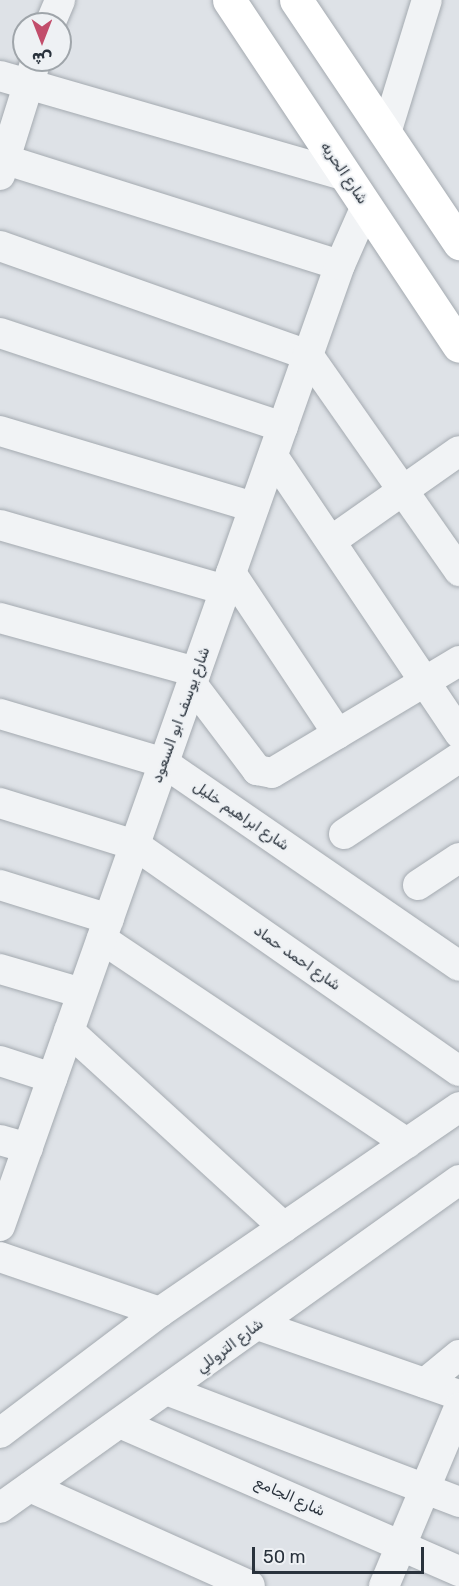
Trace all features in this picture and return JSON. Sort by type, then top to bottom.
[{"type":"main road","name":"شارع الحريه","points":[[229,0],[459,346]]},
{"type":"main road","points":[[296,0],[459,243]]},
{"type":"street","points":[[386,133],[427,0]]},
{"type":"street","points":[[340,265],[2,164],[21,73],[346,176]]},
{"type":"street","name":"شارع يوسف ابو السعود","points":[[0,1226],[14,1144],[52,1078],[340,265],[366,207]]},
{"type":"street","points":[[0,246],[308,355],[459,571]]},
{"type":"street","points":[[0,333],[283,427]]},
{"type":"street","points":[[0,431],[254,507]]},
{"type":"street","points":[[331,542],[459,451]]},
{"type":"street","points":[[273,456],[459,733]]},
{"type":"street","points":[[0,525],[228,581],[338,734]]},
{"type":"street","points":[[0,618],[194,678],[265,773],[280,770],[459,661]]},
{"type":"street","name":"شارع ابراهيم خليل","points":[[0,714],[164,764],[459,966]]},
{"type":"street","points":[[344,834],[459,758]]},
{"type":"street","name":"شارع احمد حماد","points":[[0,803],[135,845],[459,1071]]},
{"type":"street","points":[[418,885],[459,858]]},
{"type":"street","points":[[0,885],[105,929],[407,1143]]},
{"type":"street","points":[[0,969],[82,993]]},
{"type":"street","points":[[69,1031],[284,1227]]},
{"type":"street","points":[[0,1061],[52,1078]]},
{"type":"street","points":[[0,1433],[160,1312],[459,1107]]},
{"type":"street","name":"شارع التروللي","points":[[0,1508],[169,1391],[258,1324],[459,1180]]},
{"type":"street","points":[[0,1257],[160,1312]]},
{"type":"street","points":[[258,1324],[459,1395]]},
{"type":"street","points":[[425,1383],[459,1355]]},
{"type":"street","points":[[169,1391],[459,1502]]},
{"type":"street","points":[[384,1586],[459,1408]]},
{"type":"street","name":"شارع الجامع","points":[[122,1424],[459,1571]]},
{"type":"street","points":[[30,1486],[250,1586]]}]
